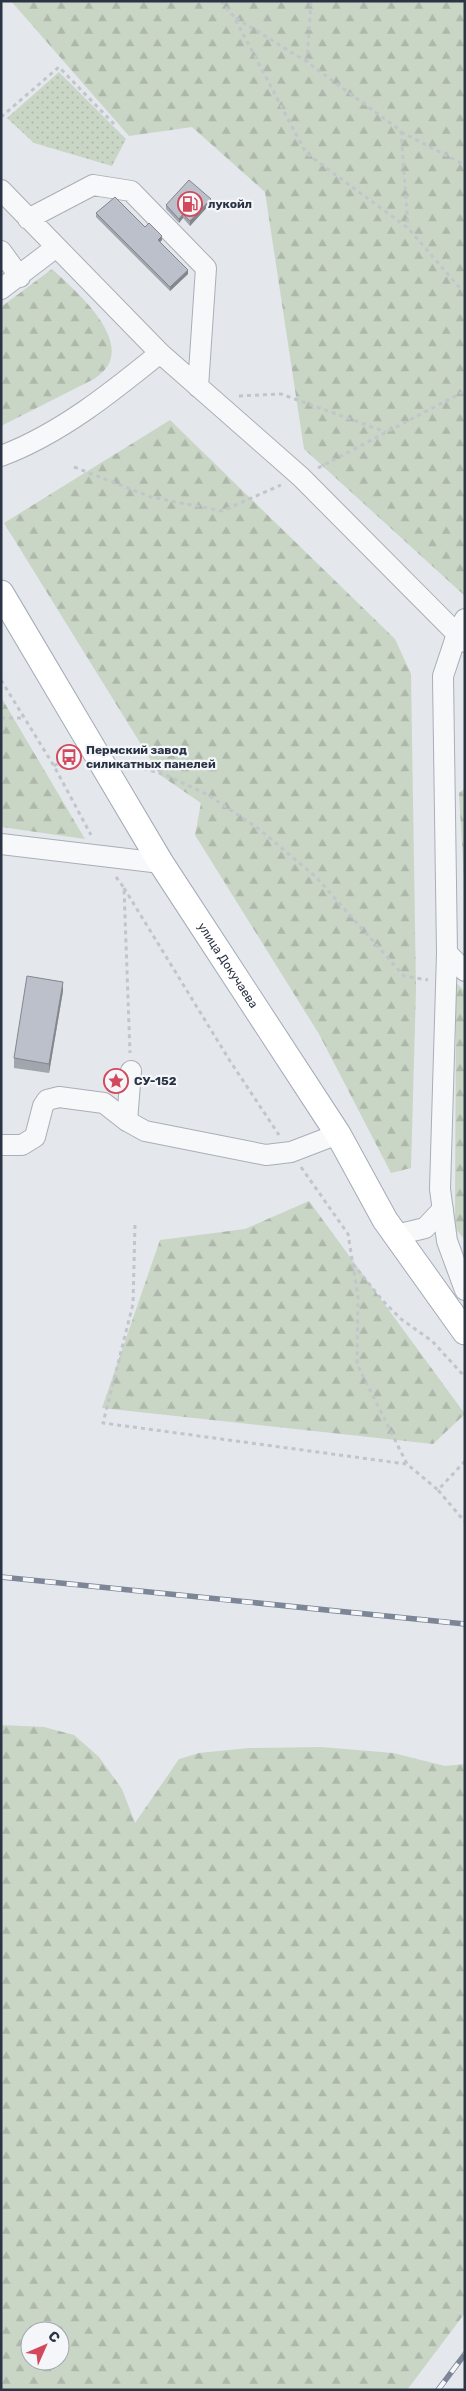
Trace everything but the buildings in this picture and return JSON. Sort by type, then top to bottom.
[{"type":"main road","name":"улица Докучаева","points":[[1,593],[161,863],[338,1134],[385,1220],[465,1332]]},
{"type":"street","points":[[28,219],[93,186],[131,191],[206,268],[205,392]]},
{"type":"street","points":[[1,190],[160,353],[301,477],[462,631],[443,676],[448,953],[440,1189],[447,1241],[465,1290]]},
{"type":"street","points":[[1,290],[56,248]]},
{"type":"street","points":[[1,251],[20,277]]},
{"type":"street","points":[[1,456],[24,448],[105,398],[160,353]]},
{"type":"street","points":[[1,844],[161,863]]},
{"type":"street","points":[[448,953],[465,971]]},
{"type":"street","points":[[127,1121],[130,1071]]},
{"type":"street","points":[[1,1145],[22,1145],[35,1137],[42,1106],[47,1100],[54,1098],[104,1103],[127,1121],[145,1131],[266,1156],[291,1152],[338,1134]]},
{"type":"street","points":[[396,1235],[424,1228],[443,1209]]},
{"type":"path","points":[[221,1],[234,17],[306,153],[408,228],[465,294]]},
{"type":"path","points":[[308,62],[311,1]]},
{"type":"path","points":[[234,17],[308,62],[401,131],[465,165]]},
{"type":"path","points":[[1,116],[59,66],[114,124]]},
{"type":"path","points":[[401,131],[408,228]]},
{"type":"path","points":[[205,392],[281,394],[387,432]]},
{"type":"path","points":[[1,718],[24,718]]},
{"type":"path","points":[[98,756],[166,775],[208,795],[259,830],[316,877],[404,976],[426,979],[446,990]]},
{"type":"path","points":[[54,766],[68,757]]},
{"type":"path","points":[[135,1225],[133,1304],[103,1423],[407,1464],[438,1490],[465,1522]]},
{"type":"path","points":[[352,1263],[383,1301],[401,1318],[432,1341],[465,1377]]},
{"type":"path","points":[[438,1490],[465,1461]]},
{"type":"green space","points":[[11,1],[465,1],[465,596],[304,449],[265,192],[192,127],[129,136]]},
{"type":"green space","points":[[59,72],[126,139],[112,166],[34,143],[7,118]]},
{"type":"green space","points":[[52,269],[90,306],[101,321],[109,337],[112,352],[107,366],[94,379],[1,426],[1,307]]},
{"type":"green space","points":[[170,420],[395,639],[411,674],[416,989],[411,1168],[391,1173],[319,1034],[195,835],[201,803],[160,775],[4,523]]},
{"type":"green space","points":[[1,697],[85,839],[1,827]]},
{"type":"green space","points":[[465,788],[465,896],[459,793]]},
{"type":"green space","points":[[456,983],[465,991],[465,1240],[455,1228]]},
{"type":"green space","points":[[309,1201],[465,1414],[433,1444],[102,1408],[160,1240],[245,1229]]},
{"type":"green space","points":[[1,1725],[44,1727],[74,1735],[99,1757],[122,1789],[135,1823],[179,1759],[199,1753],[249,1748],[321,1747],[393,1753],[445,1766],[465,1764],[465,2313],[407,2390],[1,2390]]},
{"type":"railway","points":[[1,1577],[465,1624]]},
{"type":"railway","points":[[438,2390],[465,2354]]},
{"type":"place","name":"лукойл","points":[[190,204]]},
{"type":"place","name":"Пермский завод силикатных панелей","points":[[69,757]]},
{"type":"place","name":"СУ-152","points":[[116,1081]]}]
